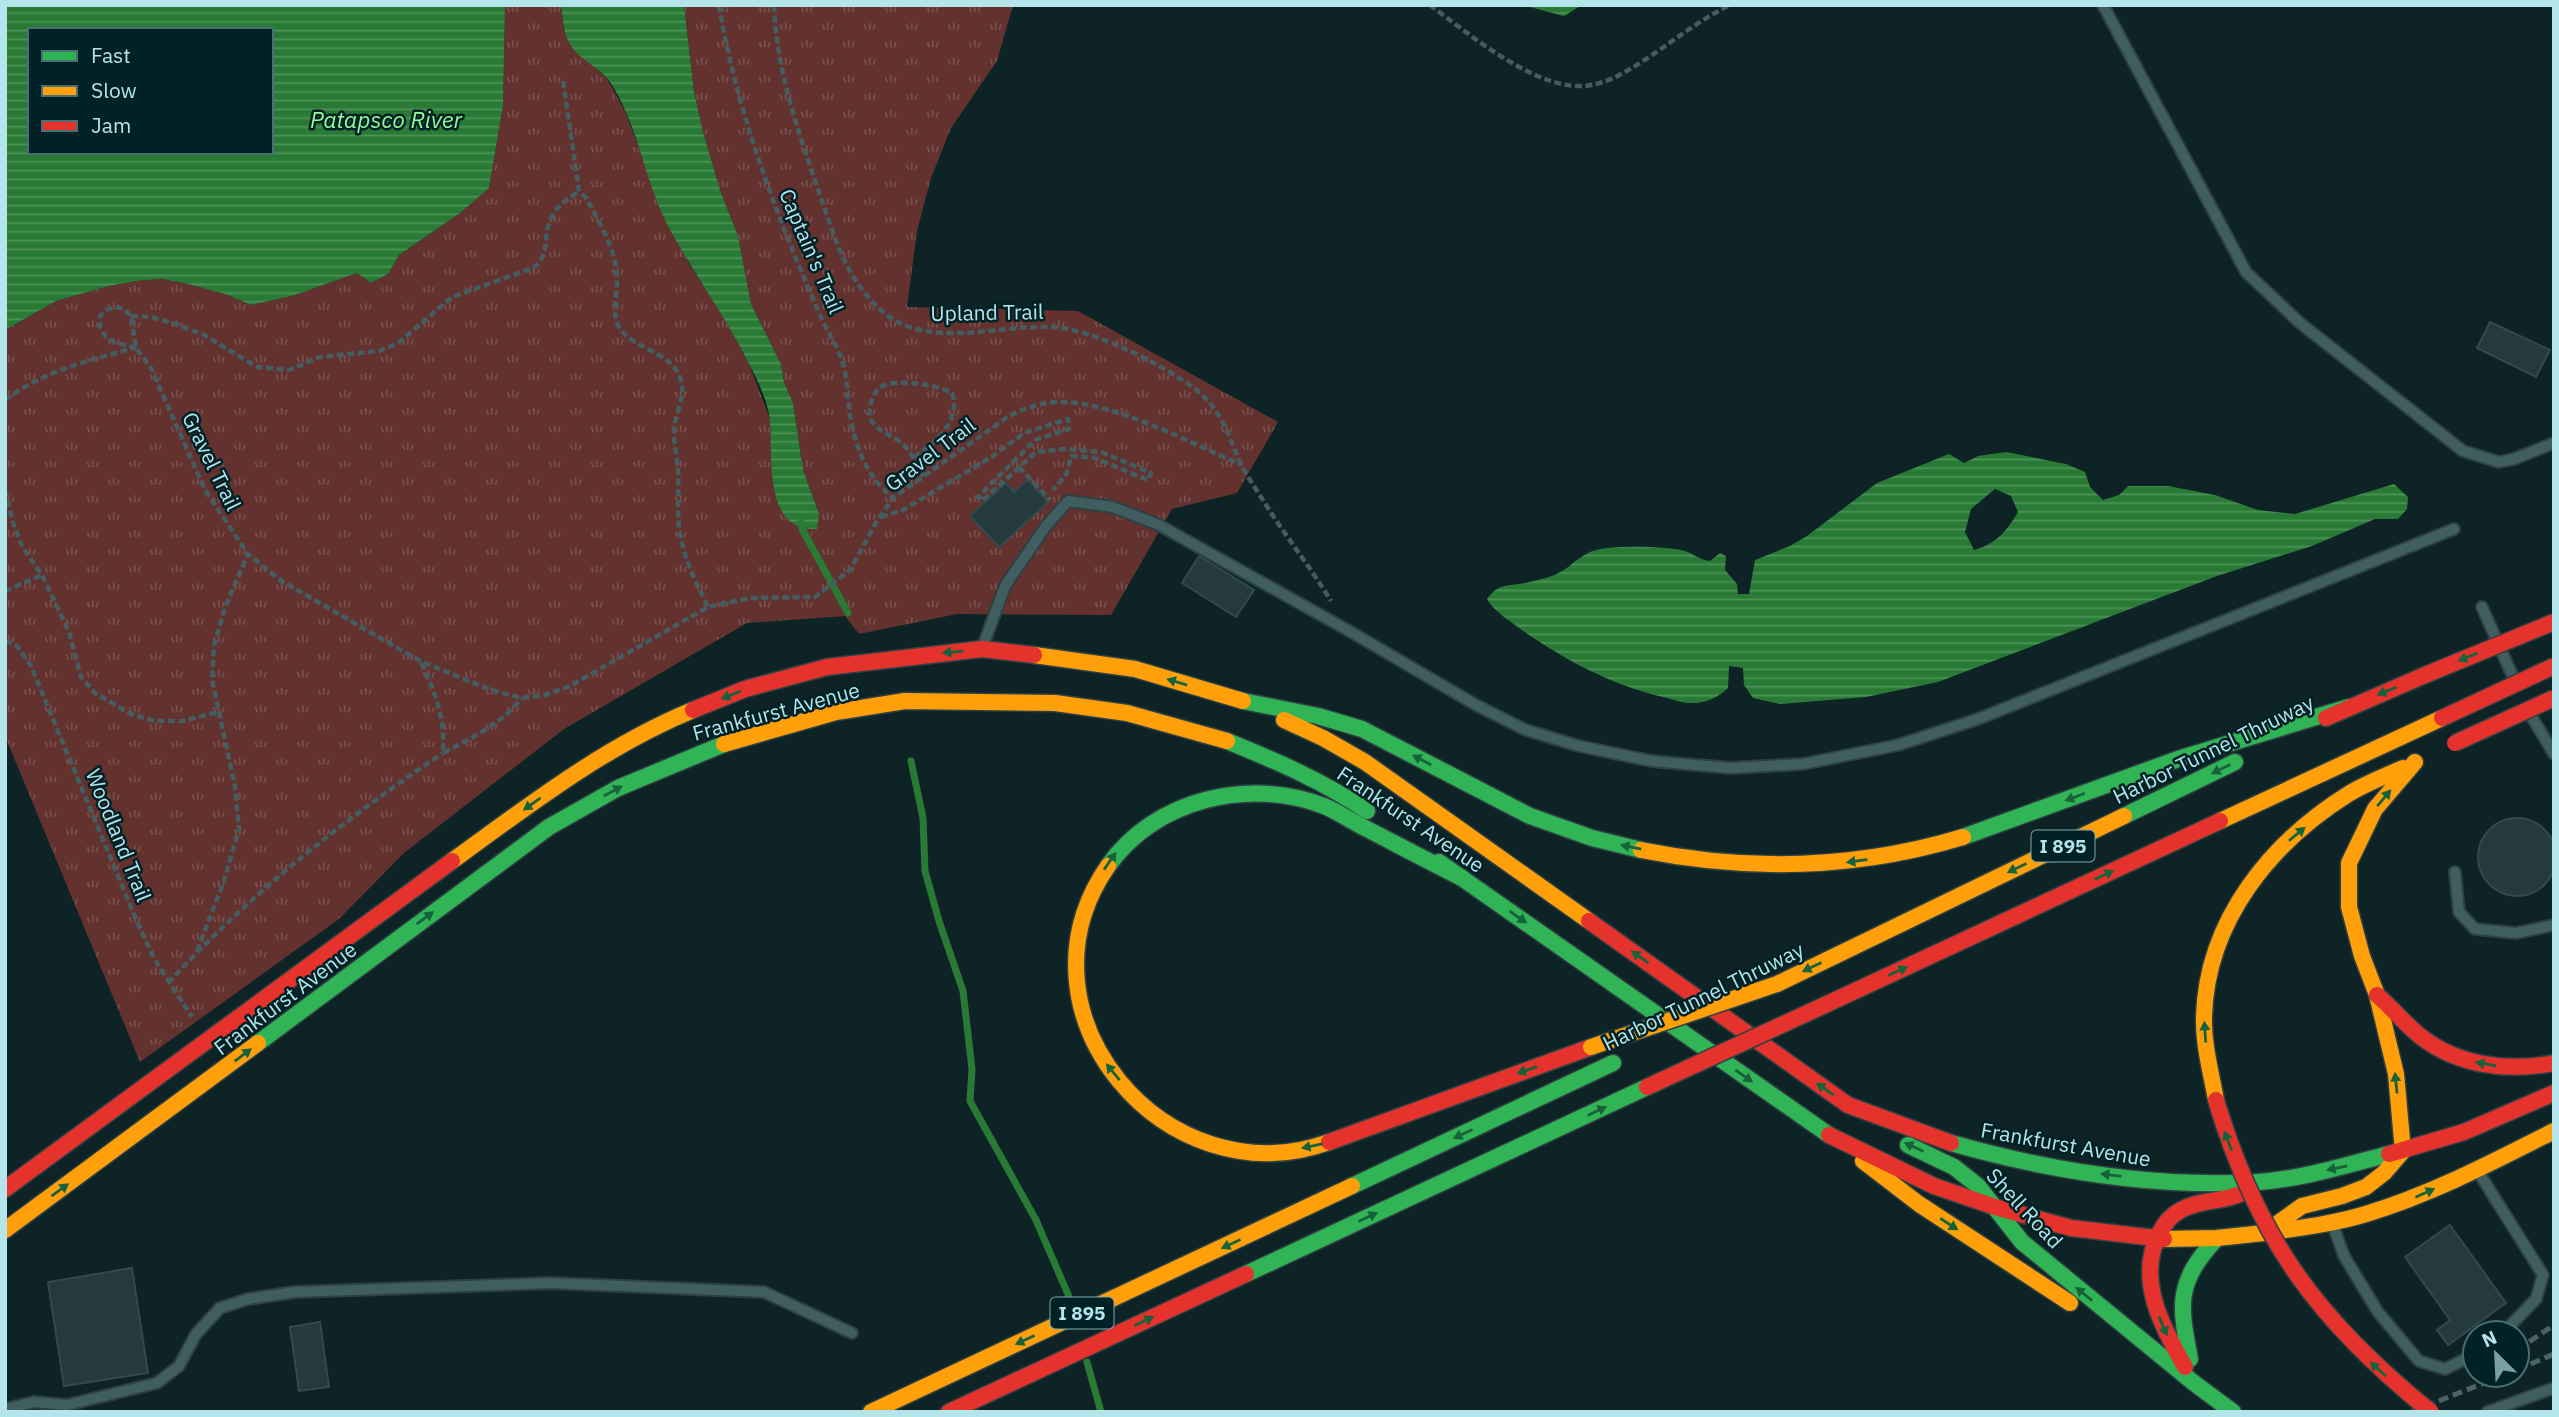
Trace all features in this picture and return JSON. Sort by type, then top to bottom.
[{"type":"main road","name":"Harbor Tunnel Thruway","points":[[1664,1039],[2349,707],[2554,622]]},
{"type":"main road","points":[[982,649],[983,666]]},
{"type":"main road","name":"Frankfurst Avenue","points":[[5,1189],[532,803],[600,758],[671,719],[745,689],[827,667],[982,649],[1055,656],[1135,669],[1243,701],[1323,737],[1365,762],[1848,1105],[1951,1143],[2007,1159],[2167,1182],[2260,1182],[2329,1170],[2403,1151],[2464,1132],[2554,1093]]},
{"type":"main road","name":"I 895","points":[[949,1412],[2554,666]]},
{"type":"main road","points":[[1007,687],[1027,696],[1055,703]]},
{"type":"main road","points":[[2450,745],[2554,698]]},
{"type":"main road","name":"Frankfurst Avenue","points":[[5,1230],[548,827],[618,788],[716,746],[836,712],[905,701],[1055,703],[1127,713],[1224,740],[1292,768],[1342,794],[1835,1139],[1934,1186],[1995,1207],[2071,1228],[2154,1239],[2217,1238],[2332,1222],[2365,1215],[2416,1198],[2554,1131]]},
{"type":"main road","points":[[1243,701],[1360,728],[1517,811],[1554,826],[1625,846],[1678,856],[1762,866],[1869,860],[1923,848],[1984,831],[2157,766],[2349,707]]},
{"type":"main road","points":[[716,746],[734,731],[759,717]]},
{"type":"main road","points":[[2264,1233],[2302,1206],[2342,1196],[2366,1186],[2384,1173],[2403,1151],[2396,1074],[2377,995],[2348,907],[2349,863],[2375,809],[2420,760],[2352,792],[2321,814],[2286,844],[2237,902],[2221,933],[2208,974],[2204,1018],[2207,1054],[2223,1129],[2253,1203],[2298,1279],[2344,1337],[2431,1412]]},
{"type":"main road","points":[[1462,878],[1319,804],[1286,797],[1256,795],[1207,799],[1170,812],[1137,833],[1114,854],[1089,898],[1079,932],[1076,970],[1081,1010],[1092,1041],[1134,1097],[1169,1126],[1195,1141],[1231,1150],[1271,1154],[1316,1147],[1591,1048],[1777,985]]},
{"type":"main road","points":[[2377,995],[2422,1037],[2452,1055],[2490,1065],[2538,1067],[2554,1063]]},
{"type":"main road","name":"Harbor Tunnel Thruway","points":[[871,1412],[1620,1060]]},
{"type":"main road","name":"Shell Road","points":[[1848,1105],[1891,1137],[1954,1167],[1978,1186],[2022,1242],[2233,1412]]},
{"type":"main road","name":"Shell Road","points":[[1835,1139],[1919,1204],[2194,1383]]},
{"type":"main road","points":[[2194,1383],[2162,1327],[2153,1297],[2149,1264],[2154,1239],[2168,1219],[2185,1208],[2241,1195],[2260,1182]]},
{"type":"main road","points":[[2194,1383],[2183,1322],[2182,1298],[2189,1274],[2198,1257],[2217,1238]]},
{"type":"lane","points":[[2108,7],[2246,272],[2300,323],[2463,450],[2499,462],[2554,443]]},
{"type":"lane","points":[[982,649],[1006,586],[1046,526],[1068,501],[1113,506],[1158,525],[1526,730],[1579,746],[1651,761],[1730,768],[1803,764],[1898,745],[1978,719],[2454,529]]},
{"type":"lane","points":[[2482,607],[2520,691]]},
{"type":"lane","points":[[2525,704],[2536,728],[2554,754]]},
{"type":"lane","points":[[2455,872],[2459,912],[2475,929],[2516,933],[2554,925]]},
{"type":"lane","points":[[2477,1169],[2543,1275],[2536,1299],[2517,1319]]},
{"type":"lane","points":[[2332,1222],[2344,1256],[2378,1312],[2419,1361],[2445,1369],[2461,1361]]},
{"type":"lane","points":[[5,1409],[33,1402],[67,1405],[157,1383],[179,1366],[196,1334],[220,1308],[248,1299],[295,1292],[551,1283],[764,1292],[852,1333]]},
{"type":"lane","points":[[2487,1412],[2554,1388]]},
{"type":"path","name":"Captain's Trail","points":[[719,5],[728,57],[757,160],[846,371],[850,416],[857,445],[868,473],[878,486],[893,498]]},
{"type":"path","name":"Upland Trail","points":[[774,5],[774,28],[782,69],[808,161],[834,236],[852,275],[869,299],[887,316],[912,328],[947,332],[1052,327],[1084,332],[1115,345],[1189,384],[1210,401],[1222,419],[1242,465],[1351,632]]},
{"type":"path","points":[[1430,5],[1486,46],[1541,79],[1564,85],[1588,86],[1614,79],[1688,28],[1730,5]]},
{"type":"path","points":[[564,81],[579,191],[587,199],[614,259],[617,278],[616,315],[619,326],[628,336],[665,358],[676,370],[682,384],[681,403],[674,427],[679,526],[683,551],[708,607]]},
{"type":"path","points":[[136,348],[114,342],[105,336],[100,327],[100,316],[106,310],[115,307],[124,309],[131,316],[151,317],[176,324],[205,335],[257,367],[274,370],[289,370],[327,355],[379,351],[397,344],[452,297],[533,268],[542,262],[545,238],[554,212],[579,191]]},
{"type":"path","name":"Gravel Trail","points":[[131,316],[136,348],[151,368],[205,490],[248,554],[280,580],[420,662],[491,690],[522,698],[545,695],[570,686],[708,607],[750,598],[815,597],[850,570],[893,498],[1009,416],[1030,406],[1059,401],[1098,405],[1242,465]]},
{"type":"path","points":[[5,400],[48,374],[86,360],[136,348]]},
{"type":"path","points":[[914,457],[945,432],[953,413],[955,401],[952,393],[925,384],[891,383],[881,386],[873,394],[869,418],[875,428],[898,441],[914,457],[924,477]]},
{"type":"path","points":[[880,517],[903,510],[993,456],[1024,433],[1068,419],[1069,429],[1035,440],[978,497],[982,501],[1035,452],[1065,449],[1101,452],[1151,473],[1148,480],[1095,458],[1071,456],[1067,473],[1045,495],[1019,467]]},
{"type":"path","points":[[5,491],[23,548],[42,575],[69,632],[81,677],[95,693],[131,714],[154,721],[183,720],[218,712]]},
{"type":"path","points":[[197,951],[224,881],[239,829],[235,786],[212,680],[214,645],[226,605],[248,554]]},
{"type":"path","points":[[5,590],[42,575]]},
{"type":"path","name":"Woodland Trail","points":[[5,641],[17,646],[31,666],[138,924],[168,983],[209,1041]]},
{"type":"path","points":[[420,662],[439,707],[444,728],[443,753]]},
{"type":"path","points":[[168,983],[197,951],[323,837],[443,753],[495,724],[522,698]]},
{"type":"green space","points":[[505,5],[561,5],[564,30],[572,47],[606,77],[625,111],[665,219],[690,265],[724,316],[749,364],[770,419],[773,485],[819,514],[803,470],[793,403],[784,382],[781,364],[751,304],[738,236],[720,190],[703,132],[694,92],[684,5],[1013,5],[997,61],[951,128],[931,178],[917,231],[907,307],[1078,311],[1278,422],[1237,493],[1172,509],[1111,615],[957,614],[859,634],[845,616],[747,623],[564,729],[404,853],[339,919],[140,1062],[5,736],[5,330],[56,301],[136,281],[162,279],[184,283],[225,294],[251,305],[292,296],[357,273],[371,283],[388,274],[399,255],[460,213],[489,187],[503,105]]},
{"type":"water","name":"Patapsco River","points":[[5,5],[505,5],[503,105],[489,188],[460,213],[399,255],[388,274],[371,283],[357,273],[292,296],[251,305],[225,294],[162,279],[109,286],[56,301],[5,330]]},
{"type":"water","points":[[561,5],[684,5],[694,92],[703,132],[720,190],[738,236],[751,304],[781,364],[784,382],[793,403],[803,470],[819,514],[817,529],[800,527],[787,519],[779,506],[772,472],[769,415],[759,383],[739,344],[665,220],[631,124],[615,91],[606,77],[578,54],[568,41]]},
{"type":"water","points":[[1522,5],[1582,5],[1564,16]]},
{"type":"water","points":[[2006,452],[2066,464],[2085,472],[2090,487],[2103,500],[2119,495],[2128,486],[2168,486],[2215,495],[2258,510],[2295,514],[2394,484],[2408,497],[2407,509],[2398,519],[2375,519],[2312,546],[2217,576],[1938,682],[1866,697],[1780,704],[1753,698],[1744,685],[1743,668],[1729,666],[1728,688],[1720,695],[1700,702],[1680,702],[1625,686],[1570,660],[1506,618],[1487,599],[1501,587],[1553,576],[1582,556],[1596,550],[1636,547],[1677,549],[1710,561],[1720,553],[1726,556],[1725,570],[1737,584],[1738,594],[1749,594],[1755,560],[1807,536],[1877,483],[1949,454],[1964,463],[1978,456]],"holes":[[[1995,489],[2011,496],[2018,512],[2010,525],[1995,540],[1974,550],[1965,532],[1971,509]]]},
{"type":"building","points":[[2490,322],[2550,350],[2536,377],[2477,348]]},
{"type":"building","points":[[1028,480],[1048,502],[999,547],[970,516],[1006,483],[1014,492]]},
{"type":"building","points":[[1199,556],[1254,590],[1236,617],[1182,583]]},
{"type":"building","points":[[2509,818],[2525,818],[2539,824],[2550,835],[2556,849],[2556,865],[2550,879],[2539,890],[2525,896],[2509,896],[2495,890],[2484,879],[2478,865],[2478,849],[2484,835],[2495,824]]},
{"type":"building","points":[[2450,1225],[2506,1303],[2484,1319],[2461,1319],[2461,1336],[2448,1345],[2437,1330],[2450,1320],[2405,1257]]},
{"type":"building","points":[[132,1268],[148,1373],[64,1386],[48,1282]]},
{"type":"building","points":[[320,1322],[329,1387],[299,1391],[290,1327]]},
{"type":"waterway","points":[[801,520],[802,529],[848,613]]},
{"type":"waterway","points":[[911,761],[923,818],[925,871],[963,991],[972,1069],[970,1101],[1036,1220],[1073,1306]]},
{"type":"waterway","points":[[1087,1362],[1101,1412]]},
{"type":"railway","points":[[2531,1341],[2554,1325]]},
{"type":"railway","points":[[2531,1364],[2554,1354]]},
{"type":"railway","points":[[2411,1412],[2469,1389]]},
{"type":"traffic: fast","points":[[1243,701],[1318,716],[1362,729],[1530,816],[1592,838],[1641,850]]},
{"type":"traffic: fast","points":[[1963,837],[2178,759],[2349,707]]},
{"type":"traffic: fast","points":[[1227,741],[1316,781],[1367,811]]},
{"type":"traffic: fast","points":[[258,1043],[549,827],[618,788],[724,744]]},
{"type":"traffic: fast","points":[[2124,816],[2235,762]]},
{"type":"traffic: fast","points":[[1108,866],[1128,843],[1151,824],[1177,810],[1205,800],[1265,794],[1324,806],[1462,878]]},
{"type":"traffic: fast","points":[[1439,862],[1829,1135]]},
{"type":"traffic: fast","points":[[1352,1186],[1613,1063]]},
{"type":"traffic: fast","points":[[1246,1274],[1647,1087]]},
{"type":"traffic: fast","points":[[1951,1143],[2026,1162],[2103,1175],[2142,1180],[2219,1183],[2291,1178],[2389,1154]]},
{"type":"traffic: fast","points":[[1908,1145],[1954,1167],[1978,1186],[2022,1242],[2233,1412]]},
{"type":"traffic: fast","points":[[2190,1359],[2184,1323],[2184,1294],[2194,1268],[2217,1238]]},
{"type":"traffic: slow","points":[[1034,655],[1135,669],[1243,701]]},
{"type":"traffic: slow","points":[[724,744],[836,712],[905,701],[1055,703],[1127,713],[1227,741]]},
{"type":"traffic: slow","points":[[452,861],[598,759],[693,710]]},
{"type":"traffic: slow","points":[[2220,821],[2442,718]]},
{"type":"traffic: slow","points":[[1284,720],[1365,762],[1589,921]]},
{"type":"traffic: slow","points":[[2264,1233],[2302,1206],[2366,1187],[2384,1173],[2403,1151],[2396,1074],[2377,995],[2362,956],[2349,907],[2349,863],[2375,809],[2415,762]]},
{"type":"traffic: slow","points":[[2216,1100],[2206,1048],[2204,1016],[2208,981],[2217,948],[2231,916],[2248,887],[2294,835],[2350,793],[2403,768]]},
{"type":"traffic: slow","points":[[1777,984],[2124,816]]},
{"type":"traffic: slow","points":[[1641,850],[1722,862],[1803,864],[1883,856],[1963,837]]},
{"type":"traffic: slow","points":[[1108,866],[1082,922],[1077,979],[1090,1033],[1120,1081],[1161,1119],[1212,1144],[1269,1153],[1329,1142]]},
{"type":"traffic: slow","points":[[1591,1047],[1777,984]]},
{"type":"traffic: slow","points":[[5,1230],[258,1043]]},
{"type":"traffic: slow","points":[[2265,1233],[2341,1220],[2391,1206],[2462,1177],[2554,1131]]},
{"type":"traffic: slow","points":[[1863,1161],[1919,1204],[2070,1303]]},
{"type":"traffic: slow","points":[[871,1412],[1352,1186]]},
{"type":"traffic: slow","points":[[2164,1239],[2217,1238],[2264,1233]]},
{"type":"traffic: jam","points":[[2425,675],[2554,622]]},
{"type":"traffic: jam","points":[[693,710],[745,689],[827,667],[982,649],[1034,655]]},
{"type":"traffic: jam","points":[[2442,718],[2554,666]]},
{"type":"traffic: jam","points":[[2326,718],[2425,675]]},
{"type":"traffic: jam","points":[[2455,743],[2554,698]]},
{"type":"traffic: jam","points":[[1814,1010],[2220,821]]},
{"type":"traffic: jam","points":[[5,1189],[452,861]]},
{"type":"traffic: jam","points":[[1589,921],[1848,1105],[1951,1143]]},
{"type":"traffic: jam","points":[[2377,995],[2420,1036],[2450,1054],[2501,1066],[2554,1063]]},
{"type":"traffic: jam","points":[[1647,1087],[1814,1010]]},
{"type":"traffic: jam","points":[[1329,1142],[1591,1047]]},
{"type":"traffic: jam","points":[[2389,1154],[2464,1132],[2554,1093]]},
{"type":"traffic: jam","points":[[2216,1100],[2251,1195],[2297,1274],[2324,1310],[2356,1345],[2431,1412]]},
{"type":"traffic: jam","points":[[1829,1135],[1934,1186],[1995,1207],[2071,1228],[2164,1239]]},
{"type":"traffic: jam","points":[[2185,1367],[2168,1336],[2151,1285],[2150,1268],[2159,1234],[2171,1217],[2189,1206],[2232,1197],[2248,1190]]},
{"type":"traffic: jam","points":[[949,1412],[1246,1274]]}]
